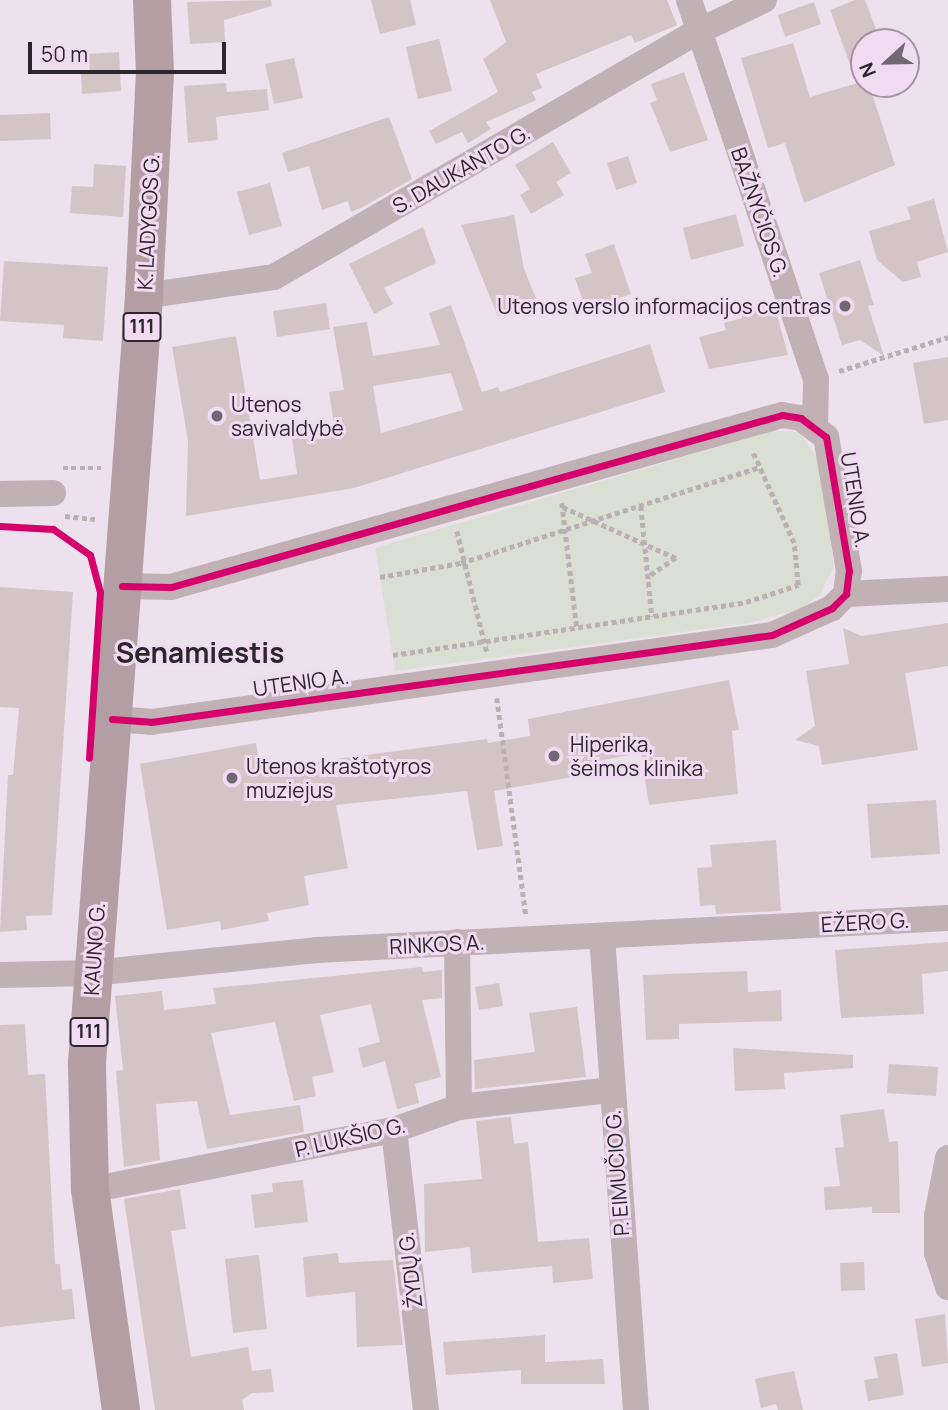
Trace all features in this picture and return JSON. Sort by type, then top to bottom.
[{"type":"main road","name":"K. LADYGOS G.","points":[[117,654],[144,296],[155,74],[152,0]]},
{"type":"main road","name":"KAUNO G.","points":[[117,654],[92,973],[90,1191],[121,1410]]},
{"type":"street","name":"BAŽNYČIOS G.","points":[[689,0],[816,379],[815,425]]},
{"type":"street","name":"S. DAUKANTO G.","points":[[144,296],[274,277],[699,31],[764,0]]},
{"type":"street","points":[[122,586],[172,587],[740,424],[782,415],[815,425]]},
{"type":"street","name":"UTENIO A.","points":[[112,719],[151,722],[772,635],[812,619],[846,594],[849,571],[835,463],[826,437],[815,425]]},
{"type":"street","points":[[0,494],[59,505]]},
{"type":"street","points":[[846,594],[948,589]]},
{"type":"street","name":"EŽERO G.","points":[[783,926],[948,918]]},
{"type":"street","name":"RINKOS A.","points":[[0,975],[92,973],[457,942],[783,926]]},
{"type":"street","name":"P. EIMUČIO G.","points":[[602,936],[610,1090],[636,1410]]},
{"type":"street","points":[[457,942],[459,1107]]},
{"type":"street","name":"P. LUKŠIO G.","points":[[90,1191],[394,1130],[459,1107],[610,1090]]},
{"type":"street","name":"ŽYDŲ G.","points":[[394,1130],[426,1410]]},
{"type":"street","points":[[948,1158],[937,1228],[937,1253],[948,1287]]},
{"type":"path","points":[[816,379],[948,337]]},
{"type":"path","points":[[393,654],[746,602],[798,585],[794,543],[740,424]]},
{"type":"path","points":[[380,577],[461,563],[565,532],[760,467]]},
{"type":"path","points":[[63,468],[101,468]]},
{"type":"path","points":[[559,476],[581,662]]},
{"type":"path","points":[[59,505],[97,519]]},
{"type":"path","points":[[453,506],[461,563],[494,673],[529,939]]},
{"type":"path","points":[[562,506],[676,558],[648,577]]},
{"type":"path","points":[[641,506],[652,616]]},
{"type":"shaded area","points":[[772,431],[799,432],[818,459],[834,566],[820,595],[800,609],[749,623],[395,671],[375,548]]},
{"type":"building","points":[[271,0],[272,6],[224,20],[225,42],[190,44],[187,2]]},
{"type":"building","points":[[371,0],[410,0],[416,25],[380,34]]},
{"type":"building","points":[[490,0],[667,0],[677,25],[635,43],[631,35],[536,74],[542,88],[532,92],[536,100],[486,122],[491,129],[468,143],[462,132],[436,144],[429,131],[498,92],[483,59],[506,42]]},
{"type":"building","points":[[855,0],[865,0],[876,28],[850,28],[850,64],[830,10]]},
{"type":"building","points":[[814,2],[821,24],[785,37],[778,15]]},
{"type":"building","points":[[439,39],[452,91],[418,99],[406,47]]},
{"type":"building","points":[[793,43],[810,97],[850,85],[850,98],[873,98],[895,165],[804,203],[785,143],[768,148],[741,58]]},
{"type":"building","points":[[119,52],[121,91],[82,94],[81,74],[90,73],[89,54]]},
{"type":"building","points":[[294,58],[303,98],[274,104],[265,64]]},
{"type":"building","points":[[684,72],[708,140],[670,152],[650,103],[657,100],[651,84]]},
{"type":"building","points":[[226,83],[227,92],[267,89],[269,110],[216,117],[218,140],[188,143],[184,86]]},
{"type":"building","points":[[50,113],[51,139],[0,141],[0,115]]},
{"type":"building","points":[[389,117],[412,179],[361,208],[351,212],[348,201],[322,210],[309,166],[288,172],[282,153]]},
{"type":"building","points":[[553,142],[571,173],[556,182],[564,195],[531,214],[520,195],[530,189],[515,165]]},
{"type":"building","points":[[628,156],[637,183],[616,190],[607,163]]},
{"type":"building","points":[[94,164],[126,166],[123,217],[70,213],[72,186],[93,187]]},
{"type":"building","points":[[270,183],[282,226],[249,235],[237,192]]},
{"type":"building","points":[[934,199],[948,252],[917,262],[921,277],[903,282],[877,260],[869,231],[911,219],[907,207]]},
{"type":"building","points":[[736,214],[744,246],[691,260],[683,228]]},
{"type":"building","points":[[514,215],[524,269],[537,301],[498,317],[461,225]]},
{"type":"building","points":[[423,227],[436,263],[384,288],[393,304],[374,314],[349,264]]},
{"type":"building","points":[[614,244],[631,294],[586,310],[575,278],[592,273],[585,254]]},
{"type":"building","name":"Utenos verslo informacijos centras","points":[[860,260],[874,305],[868,306],[884,356],[860,340],[842,345],[819,273]]},
{"type":"building","points":[[4,261],[108,267],[103,341],[63,338],[64,325],[0,321]]},
{"type":"building","points":[[773,300],[788,355],[709,369],[699,337],[726,330],[724,323],[742,318],[740,309]]},
{"type":"building","points":[[326,303],[330,329],[277,337],[273,311]]},
{"type":"building","points":[[451,305],[482,392],[498,387],[500,392],[650,344],[665,392],[354,488],[186,516],[188,441],[172,347],[236,336],[260,480],[297,474],[291,431],[334,424],[329,392],[344,390],[333,327],[367,322],[373,356],[440,345],[429,313]],"holes":[[[451,373],[463,410],[381,433],[373,386]]]},
{"type":"building","points":[[948,357],[948,420],[924,424],[913,363]]},
{"type":"building","points":[[0,587],[73,592],[52,915],[26,916],[27,930],[0,932],[8,775],[13,775],[19,708],[0,707]]},
{"type":"building","points":[[948,623],[948,666],[905,673],[918,750],[822,765],[819,746],[795,740],[815,726],[806,671],[849,664],[843,628],[862,636]]},
{"type":"building","points":[[729,680],[739,730],[732,731],[738,794],[649,805],[641,753],[587,763],[589,774],[494,791],[503,846],[477,850],[467,791],[336,805],[348,868],[304,876],[309,905],[267,913],[269,921],[221,930],[220,921],[167,930],[140,764],[256,743],[261,769],[487,739],[488,743],[530,736],[528,719]]},
{"type":"building","points":[[936,800],[940,854],[871,858],[867,804]]},
{"type":"building","points":[[776,840],[781,911],[716,914],[715,905],[700,906],[697,868],[712,867],[710,845]]},
{"type":"building","points":[[948,942],[948,971],[922,974],[924,1014],[841,1018],[835,950]]},
{"type":"building","points":[[422,967],[423,972],[442,970],[442,998],[422,1000],[441,1077],[415,1084],[419,1103],[397,1109],[385,1061],[363,1068],[358,1048],[380,1042],[371,1004],[320,1015],[334,1072],[312,1077],[316,1096],[294,1101],[275,1022],[211,1033],[230,1115],[300,1105],[304,1132],[207,1149],[197,1101],[156,1104],[160,1160],[124,1167],[116,1071],[123,1070],[115,996],[162,991],[164,1010],[216,1004],[213,988]]},
{"type":"building","points":[[747,971],[748,992],[781,990],[782,1021],[679,1024],[679,1039],[646,1040],[643,975]]},
{"type":"building","points":[[499,983],[503,1006],[479,1010],[475,987]]},
{"type":"building","points":[[577,1007],[586,1077],[475,1089],[474,1060],[535,1052],[529,1013]]},
{"type":"building","points":[[25,1024],[28,1075],[45,1074],[55,1264],[60,1264],[62,1290],[72,1289],[75,1319],[0,1327],[0,1025]]},
{"type":"building","points":[[733,1048],[853,1055],[853,1068],[784,1073],[785,1089],[735,1091]]},
{"type":"building","points":[[889,1064],[938,1067],[936,1096],[887,1093]]},
{"type":"building","points":[[884,1109],[889,1142],[898,1141],[900,1213],[872,1213],[872,1207],[825,1210],[824,1187],[840,1186],[835,1148],[844,1147],[840,1115]]},
{"type":"building","points":[[511,1117],[514,1144],[528,1142],[538,1242],[589,1238],[593,1279],[553,1283],[552,1266],[472,1273],[470,1247],[425,1252],[424,1184],[482,1179],[476,1121]]},
{"type":"building","points":[[303,1180],[308,1222],[255,1228],[251,1195],[273,1192],[272,1183]]},
{"type":"building","points":[[180,1189],[186,1229],[171,1231],[191,1357],[248,1347],[252,1371],[271,1369],[274,1392],[252,1393],[242,1400],[244,1410],[155,1410],[124,1199]]},
{"type":"building","points":[[338,1253],[339,1263],[393,1260],[403,1345],[357,1347],[355,1292],[306,1297],[303,1257]]},
{"type":"building","points":[[259,1255],[267,1329],[233,1333],[225,1259]]},
{"type":"building","points":[[864,1262],[865,1290],[841,1291],[840,1263]]},
{"type":"building","points":[[945,1314],[948,1363],[922,1367],[915,1319]]},
{"type":"building","points":[[545,1335],[545,1362],[603,1359],[605,1384],[521,1384],[521,1370],[446,1375],[443,1342]]},
{"type":"building","points":[[897,1353],[904,1395],[868,1401],[864,1380],[878,1378],[874,1357]]},
{"type":"building","points":[[794,1371],[803,1410],[778,1410],[776,1404],[761,1408],[755,1379]]},
{"type":"cycle path","points":[[112,719],[151,722],[772,635],[832,608],[846,594],[849,571],[826,437],[801,418],[782,415],[171,587],[122,586]]},
{"type":"cycle path","points":[[0,526],[53,529],[90,555],[100,592],[89,758]]},
{"type":"place","name":"Utenos verslo informacijos centras","points":[[845,306]]},
{"type":"place","name":"Utenos savivaldybė","points":[[217,416]]},
{"type":"place","name":"Hiperika, šeimos klinika","points":[[554,756]]},
{"type":"place","name":"Utenos kraštotyros muziejus","points":[[232,778]]},
{"type":"district","name":"Senamiestis","points":[[200,652]]}]
